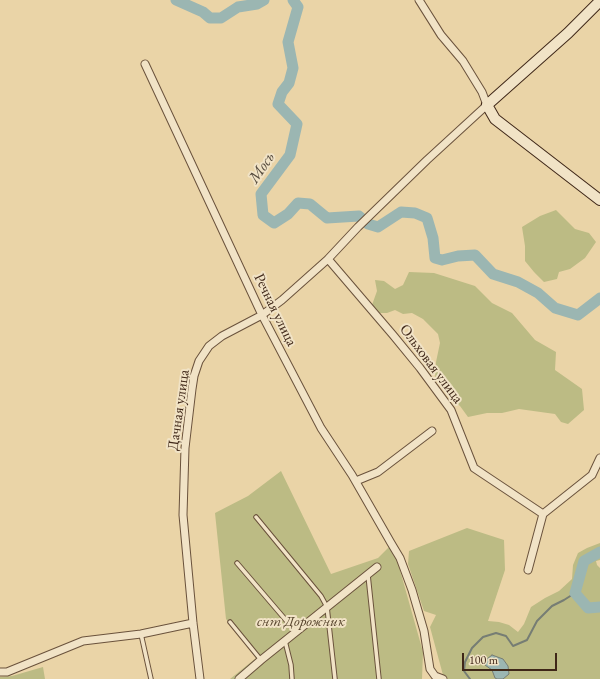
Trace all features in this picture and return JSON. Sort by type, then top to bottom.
[{"type":"street","points":[[419,0],[442,35],[463,61],[496,119],[600,200]]},
{"type":"street","points":[[487,105],[568,33],[600,1]]},
{"type":"street","name":"Речная улица","points":[[145,64],[262,315],[321,428],[356,481],[400,558],[412,590],[424,631],[430,669],[435,676],[442,679]]},
{"type":"street","name":"Дачная улица","points":[[200,679],[193,624],[183,515],[185,448],[194,376],[199,361],[209,346],[222,336],[262,315],[282,300],[328,258],[427,160],[487,105]]},
{"type":"street","name":"Ольховая улица","points":[[328,258],[397,340],[451,410],[474,468],[543,514]]},
{"type":"street","points":[[356,481],[378,472],[432,431]]},
{"type":"street","points":[[528,570],[543,514],[592,475],[600,458]]},
{"type":"street","points":[[240,679],[246,676],[261,660],[376,567]]},
{"type":"street","points":[[0,672],[7,672],[84,641],[141,634],[193,624]]},
{"type":"lane","points":[[256,518],[321,596],[327,607],[335,679]]},
{"type":"lane","points":[[237,564],[296,632]]},
{"type":"lane","points":[[368,574],[379,679]]},
{"type":"lane","points":[[230,622],[261,660]]},
{"type":"lane","points":[[141,634],[151,679]]},
{"type":"lane","points":[[285,641],[291,665],[292,679]]},
{"type":"green space","points":[[556,210],[575,229],[589,233],[596,242],[585,258],[570,269],[559,272],[557,279],[544,282],[525,261],[525,246],[522,227],[540,216]]},
{"type":"green space","points":[[409,272],[434,273],[475,286],[492,303],[512,313],[535,340],[556,352],[555,370],[582,389],[584,410],[568,424],[561,422],[555,414],[519,409],[502,413],[487,413],[468,417],[435,379],[436,362],[440,343],[438,334],[423,319],[412,313],[403,314],[395,310],[387,313],[380,313],[372,305],[377,291],[375,280],[384,281],[395,289],[403,285]]},
{"type":"green space","name":"снт Дорожник","points":[[281,471],[331,574],[378,558],[389,547],[396,556],[423,652],[422,679],[230,679],[256,658],[226,619],[215,513],[248,496]]},
{"type":"green space","points":[[467,528],[504,540],[505,570],[488,621],[509,625],[518,632],[524,624],[531,607],[559,591],[572,579],[573,565],[578,553],[600,543],[600,560],[596,561],[600,568],[600,679],[448,679],[443,675],[430,627],[436,615],[424,611],[408,564],[409,551]]},
{"type":"green space","points":[[43,667],[45,679],[0,679],[0,677],[12,676]]},
{"type":"water","points":[[492,655],[503,659],[508,666],[509,674],[503,679],[495,678],[492,670],[485,665],[487,659]]},
{"type":"waterway","name":"Мось","points":[[176,0],[203,12],[210,18],[221,18],[238,7],[257,4],[264,0]]},
{"type":"waterway","name":"Мось","points":[[293,0],[298,7],[288,42],[293,68],[289,83],[282,92],[278,104],[297,124],[290,155],[261,194],[263,215],[274,223],[288,214],[298,203],[310,204],[327,218],[359,216],[368,224],[378,227],[401,212],[415,213],[427,218],[433,238],[435,258],[442,260],[458,256],[475,255],[493,274],[518,282],[538,293],[555,308],[578,315],[600,298]]},
{"type":"waterway","name":"Мось","points":[[600,552],[584,561],[575,593],[588,608],[600,607]]},
{"type":"waterway","points":[[470,679],[464,671],[465,662],[472,648],[483,637],[496,633],[506,636],[513,646],[527,640],[537,621],[552,606],[575,593]]}]
